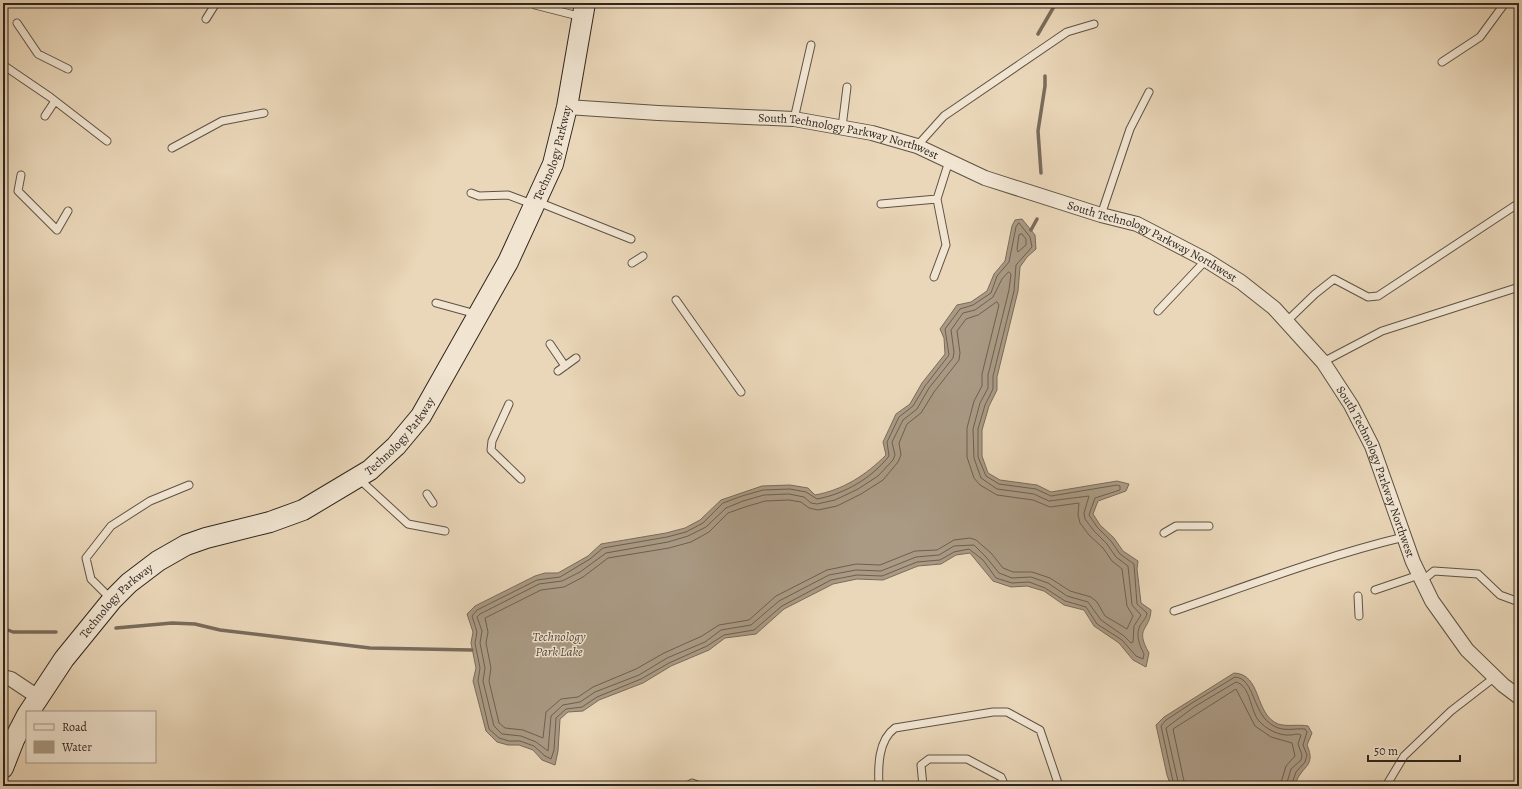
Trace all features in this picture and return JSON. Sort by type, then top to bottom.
[{"type":"street","name":"Technology Parkway","points":[[33,704],[64,659],[112,600],[129,583],[158,560],[186,545],[206,538],[270,522],[303,510],[370,470],[396,446],[421,416],[508,262],[553,164],[567,107],[584,10]]},
{"type":"street","name":"South Technology Parkway Northwest","points":[[567,107],[794,119],[872,133],[917,146],[985,178],[1101,215],[1137,224],[1206,260],[1241,282],[1274,308],[1323,362],[1351,405],[1372,446],[1404,537],[1432,601],[1467,650],[1495,678],[1519,697]]},
{"type":"street","points":[[3,677],[11,679],[33,704]]},
{"type":"street","points":[[3,768],[14,740],[26,717]]},
{"type":"lane","points":[[206,18],[216,3]]},
{"type":"lane","points":[[1442,62],[1480,37],[1505,3]]},
{"type":"lane","points":[[535,5],[584,10]]},
{"type":"lane","points":[[17,23],[38,54],[68,69]]},
{"type":"lane","points":[[917,146],[944,116],[957,107],[1066,32],[1094,24]]},
{"type":"lane","points":[[794,119],[811,45]]},
{"type":"lane","points":[[3,65],[55,101],[107,141]]},
{"type":"lane","points":[[842,127],[847,87]]},
{"type":"lane","points":[[1101,215],[1130,128],[1149,92]]},
{"type":"lane","points":[[44,116],[55,101]]},
{"type":"lane","points":[[172,148],[222,121],[264,112]]},
{"type":"lane","points":[[934,277],[946,246],[937,199],[949,161]]},
{"type":"lane","points":[[20,175],[18,191],[57,230],[68,211]]},
{"type":"lane","points":[[471,193],[479,196],[508,195],[535,203],[631,239]]},
{"type":"lane","points":[[881,204],[937,199]]},
{"type":"lane","points":[[1286,322],[1315,294],[1334,279],[1368,297],[1378,296],[1519,203]]},
{"type":"lane","points":[[632,263],[644,256]]},
{"type":"lane","points":[[1158,311],[1206,260]]},
{"type":"lane","points":[[1323,362],[1382,331],[1519,287]]},
{"type":"lane","points":[[676,300],[741,392]]},
{"type":"lane","points":[[436,303],[478,314]]},
{"type":"lane","points":[[550,344],[566,366]]},
{"type":"lane","points":[[558,371],[576,358]]},
{"type":"lane","points":[[510,404],[492,441],[492,450],[521,479]]},
{"type":"lane","points":[[358,478],[408,524],[446,531]]},
{"type":"lane","points":[[112,600],[91,580],[86,558],[111,526],[150,502],[189,485]]},
{"type":"lane","points":[[427,494],[433,503]]},
{"type":"lane","points":[[1164,534],[1176,526],[1209,526]]},
{"type":"lane","points":[[1174,611],[1321,560],[1404,537]]},
{"type":"lane","points":[[1375,590],[1421,578],[1434,570],[1478,574],[1500,595],[1519,602]]},
{"type":"lane","points":[[1358,596],[1359,616]]},
{"type":"lane","points":[[1386,786],[1404,756],[1451,711],[1495,678]]},
{"type":"lane","points":[[879,786],[878,762],[888,733],[895,728],[1000,712],[1007,712],[1040,730],[1059,786]]},
{"type":"lane","points":[[923,786],[921,764],[929,759],[967,759],[1001,777],[1005,786]]},
{"type":"lane","points":[[687,786],[692,783],[700,786]]},
{"type":"water","name":"Technology Park Lake","points":[[1022,219],[1035,235],[1036,249],[1027,257],[1020,267],[1018,291],[997,377],[997,390],[989,406],[982,430],[982,456],[988,473],[1000,480],[1037,485],[1051,492],[1117,481],[1129,484],[1126,491],[1098,501],[1093,514],[1100,525],[1114,538],[1123,551],[1138,561],[1137,569],[1141,603],[1151,610],[1150,617],[1143,634],[1145,645],[1149,653],[1146,667],[1133,660],[1119,643],[1094,626],[1084,610],[1064,605],[1044,591],[1027,586],[1011,587],[993,581],[970,553],[956,555],[941,564],[918,566],[883,580],[857,579],[833,584],[784,609],[756,634],[725,638],[709,650],[671,666],[643,683],[599,700],[583,711],[568,712],[560,719],[558,751],[555,765],[542,760],[533,750],[519,745],[508,745],[497,742],[486,731],[473,681],[476,668],[471,643],[473,632],[467,614],[475,606],[535,576],[545,573],[558,573],[588,556],[601,544],[666,533],[685,528],[700,520],[721,500],[762,486],[790,485],[808,488],[815,495],[825,493],[854,481],[886,455],[883,442],[896,414],[910,404],[922,383],[945,354],[944,338],[940,329],[957,305],[971,302],[987,291],[994,274],[1005,261],[1012,226],[1015,220]]},
{"type":"water","points":[[1234,673],[1243,675],[1249,680],[1270,719],[1282,725],[1308,726],[1312,733],[1307,745],[1310,753],[1309,763],[1300,774],[1295,786],[1171,786],[1167,775],[1156,725],[1164,717]]},
{"type":"waterway","points":[[1038,34],[1056,3]]},
{"type":"waterway","points":[[1041,173],[1038,131],[1045,86],[1045,76]]},
{"type":"waterway","points":[[1031,230],[1037,219]]},
{"type":"waterway","points":[[116,628],[172,623],[195,624],[220,630],[370,648],[472,650]]},
{"type":"waterway","points":[[3,628],[13,632],[56,632]]}]
